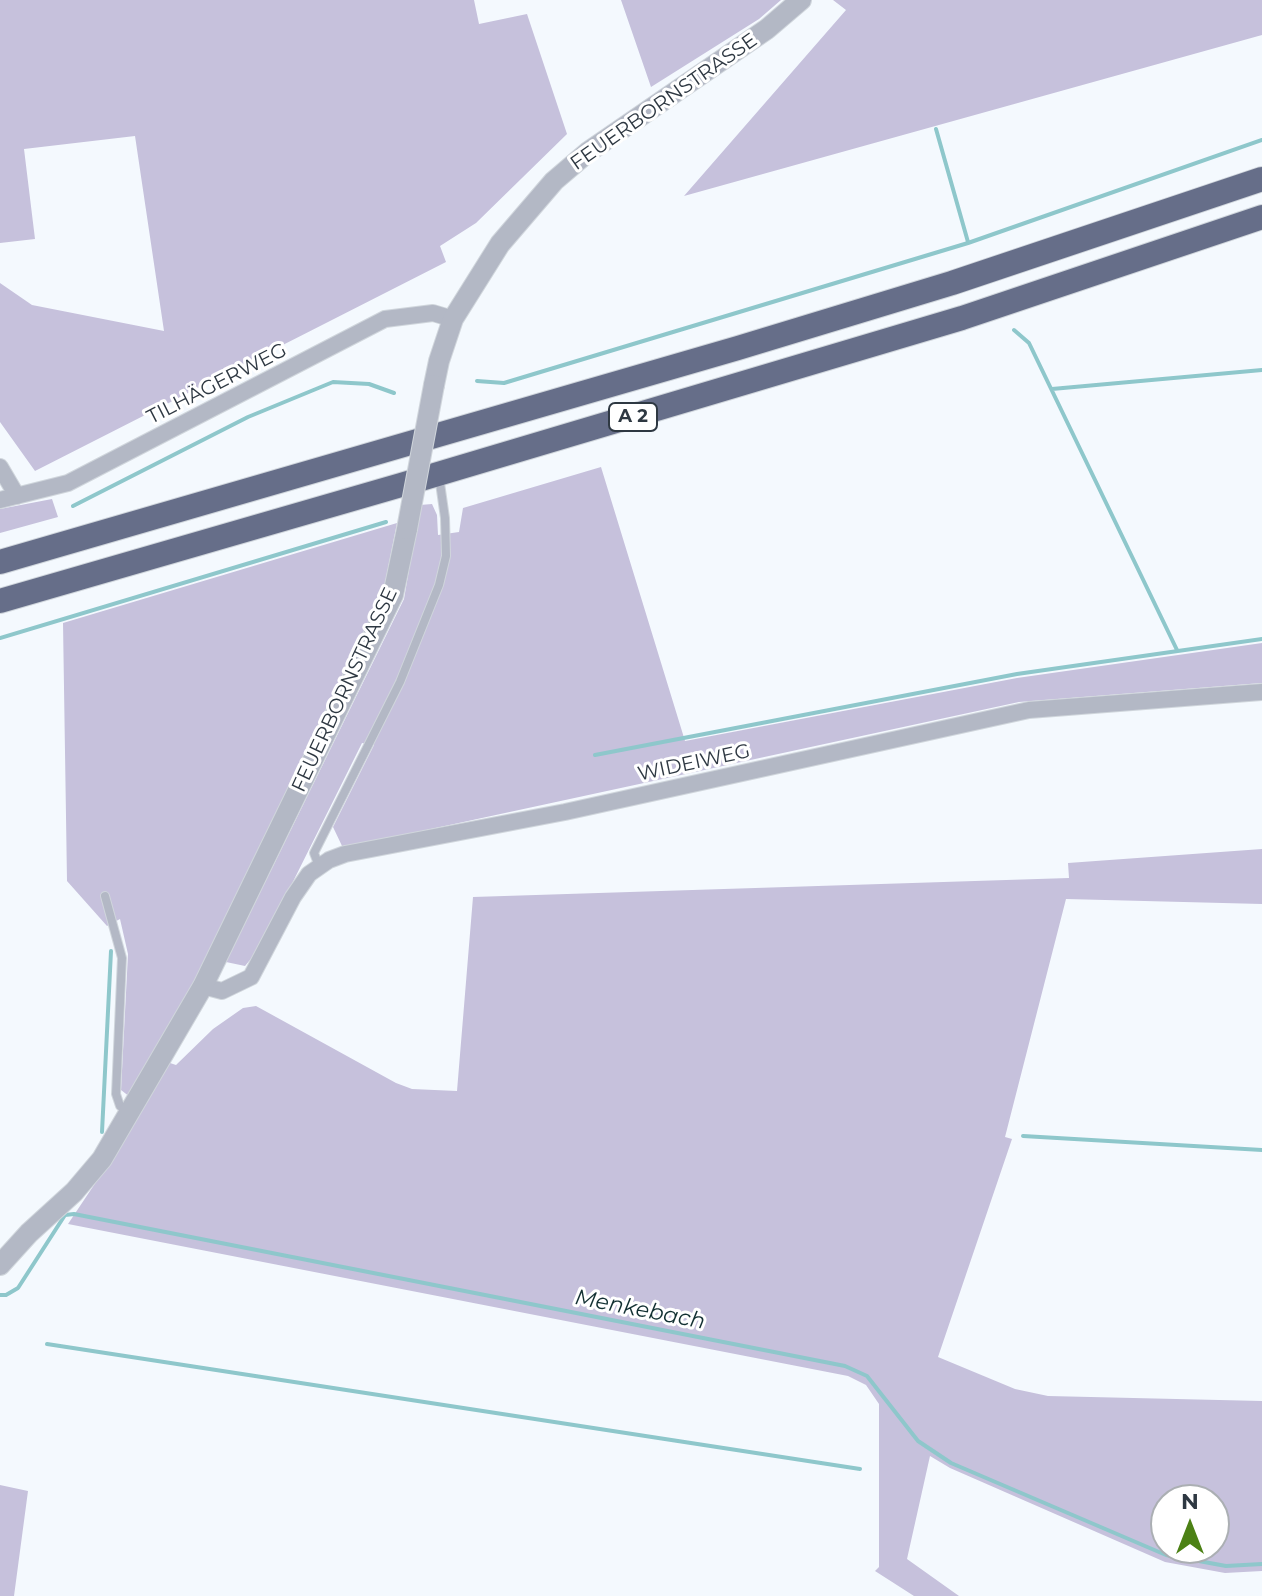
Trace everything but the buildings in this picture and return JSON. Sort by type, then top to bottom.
[{"type":"highway","name":"A 2","points":[[0,562],[738,348],[952,283],[1262,179]]},
{"type":"highway","name":"A 2","points":[[0,601],[962,318],[1262,217]]},
{"type":"street","name":"FEUERBORNSTRASSE","points":[[0,1265],[29,1233],[74,1192],[102,1159],[203,986],[393,595],[439,361],[453,319],[500,244],[554,181],[588,152],[767,29],[801,0]]},
{"type":"street","name":"TILHÄGERWEG","points":[[8,498],[68,483],[385,319],[433,313],[453,319]]},
{"type":"street","points":[[0,467],[8,498]]},
{"type":"street","name":"WIDEIWEG","points":[[203,986],[222,991],[251,977],[293,897],[309,874],[345,854],[565,812],[1029,710],[1262,692]]},
{"type":"lane","points":[[319,866],[314,853],[400,682],[439,585],[446,556],[439,474]]},
{"type":"lane","points":[[105,896],[122,958],[116,1094],[120,1106],[131,1112]]},
{"type":"shaded area","points":[[0,0],[474,0],[479,24],[527,14],[567,134],[476,223],[440,246],[446,262],[35,471],[0,422],[0,283],[32,305],[164,331],[135,136],[24,149],[35,239],[0,243]]},
{"type":"shaded area","points":[[621,0],[781,0],[759,19],[651,87]]},
{"type":"shaded area","points":[[833,0],[1262,0],[1262,35],[684,196],[846,10]]},
{"type":"shaded area","points":[[601,467],[685,741],[1017,678],[1262,643],[1262,683],[1019,702],[343,848],[333,827],[374,745],[362,743],[260,948],[245,966],[226,962],[404,599],[420,505],[432,504],[437,515],[438,535],[459,532],[463,508]]},
{"type":"shaded area","points":[[52,499],[58,517],[0,533],[0,509]]},
{"type":"shaded area","points":[[397,523],[383,593],[209,955],[130,1097],[121,1090],[128,954],[120,919],[107,926],[67,881],[63,623]]},
{"type":"shaded area","points":[[1262,849],[1262,904],[1066,899],[1005,1137],[1012,1139],[938,1357],[1015,1389],[1048,1396],[1262,1401],[1262,1571],[1225,1573],[1176,1564],[1230,1564],[1230,1484],[1150,1484],[1150,1555],[950,1468],[930,1456],[907,1559],[959,1596],[914,1596],[875,1571],[879,1567],[879,1404],[866,1385],[848,1376],[68,1224],[126,1137],[170,1063],[176,1065],[213,1029],[243,1008],[256,1006],[396,1083],[412,1089],[457,1091],[473,897],[1069,878],[1068,863]]},
{"type":"shaded area","points":[[0,1485],[28,1491],[14,1596],[0,1596]]},
{"type":"waterway","points":[[936,129],[968,242]]},
{"type":"waterway","points":[[477,381],[504,383],[968,243],[1262,140]]},
{"type":"waterway","points":[[1014,330],[1029,343],[1177,650]]},
{"type":"waterway","points":[[1052,389],[1262,370]]},
{"type":"waterway","points":[[73,506],[248,417],[333,382],[369,384],[394,393]]},
{"type":"waterway","points":[[0,638],[386,522]]},
{"type":"waterway","points":[[595,755],[1017,674],[1262,639]]},
{"type":"waterway","points":[[102,1132],[111,951]]},
{"type":"waterway","points":[[1023,1136],[1262,1150]]},
{"type":"waterway","name":"Menkebach","points":[[0,1295],[18,1288],[65,1215],[74,1214],[845,1366],[867,1376],[918,1441],[951,1463],[1166,1555],[1226,1566],[1262,1564]]},
{"type":"waterway","points":[[47,1344],[860,1469]]}]
